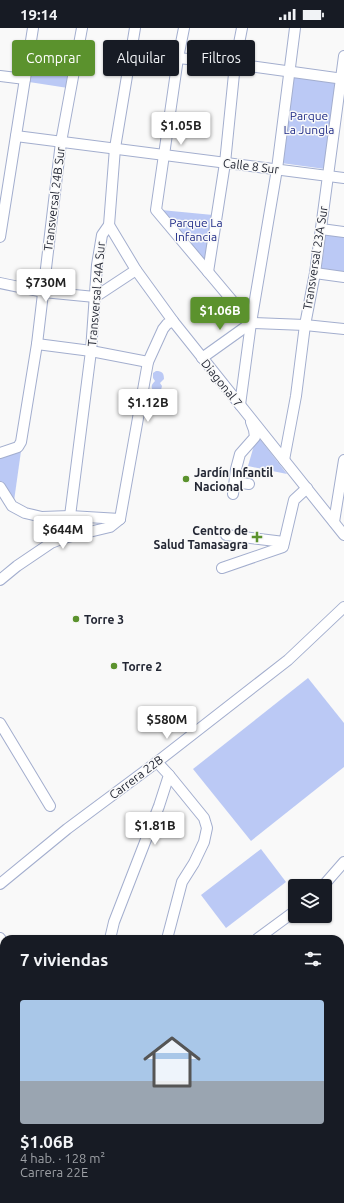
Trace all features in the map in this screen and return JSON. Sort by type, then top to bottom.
[{"type":"street","points":[[0,237],[3,199],[16,136],[33,28]]},
{"type":"street","name":"Transversal 24B Sur","points":[[0,453],[18,447],[22,442],[36,344],[61,142],[82,28]]},
{"type":"street","name":"Transversal 24A Sur","points":[[70,516],[91,351],[97,265],[102,235],[109,225],[115,148],[135,28]]},
{"type":"street","points":[[179,53],[184,28]]},
{"type":"street","points":[[240,40],[242,28]]},
{"type":"street","points":[[233,494],[240,454],[255,437],[251,422],[243,409],[250,322],[277,169],[295,28]]},
{"type":"street","name":"Transversal 23A Sur","points":[[284,460],[296,396],[305,325],[315,273],[344,56]]},
{"type":"street","points":[[255,67],[342,79]]},
{"type":"street","points":[[0,76],[25,80]]},
{"type":"street","points":[[175,76],[156,210],[250,322]]},
{"type":"street","points":[[208,272],[225,163],[234,76]]},
{"type":"street","name":"Calle 8 Sur","points":[[16,136],[344,178]]},
{"type":"street","name":"Diagonal 7","points":[[109,225],[136,270],[173,321],[344,535]]},
{"type":"street","points":[[321,229],[344,232]]},
{"type":"street","points":[[0,283],[42,292],[95,297],[136,270]]},
{"type":"street","points":[[315,273],[344,277]]},
{"type":"street","points":[[0,580],[17,566],[51,543],[64,538],[110,527],[120,519],[148,362],[163,329],[167,324],[173,321]]},
{"type":"street","points":[[202,358],[250,322],[344,329]]},
{"type":"street","points":[[36,344],[91,351],[148,362]]},
{"type":"street","points":[[334,522],[344,460]]},
{"type":"street","points":[[235,482],[249,484]]},
{"type":"street","points":[[0,487],[12,506],[25,513],[42,517],[70,516],[120,519]]},
{"type":"street","points":[[222,568],[283,547],[294,500],[307,488]]},
{"type":"street","points":[[226,535],[284,542]]},
{"type":"street","name":"Carrera 22B","points":[[0,884],[66,829],[158,762],[288,660],[344,607]]},
{"type":"street","points":[[0,723],[50,806]]},
{"type":"street","points":[[158,762],[204,818],[207,828],[204,842],[182,882],[168,935]]},
{"type":"street","points":[[111,935],[114,922],[159,806],[169,775]]},
{"type":"street","points":[[329,879],[344,863]]},
{"type":"street","points":[[262,935],[288,916]]},
{"type":"green space","name":"Parque La Jungla","points":[[292,75],[337,80],[325,169],[281,163]]},
{"type":"green space","points":[[30,76],[71,76],[68,88],[29,82]]},
{"type":"green space","name":"Parque La Infancia","points":[[161,210],[213,215],[205,263]]},
{"type":"green space","points":[[326,233],[344,235],[344,274],[321,271]]},
{"type":"green space","points":[[160,371],[164,377],[160,383],[162,386],[159,392],[153,391],[152,387],[155,381],[153,378],[153,373]]},
{"type":"green space","points":[[257,435],[287,474],[248,466]]},
{"type":"green space","points":[[0,448],[21,451],[14,501],[0,481]]},
{"type":"green space","points":[[308,678],[344,723],[344,767],[251,841],[193,769]]},
{"type":"green space","points":[[261,849],[286,882],[226,928],[201,895]]},
{"type":"place","name":"Jardín Infantil Nacional","points":[[186,479]]},
{"type":"place","name":"Centro de Salud Tamasagra","points":[[257,537]]},
{"type":"place","name":"Torre 3","points":[[76,619]]},
{"type":"place","name":"Torre 2","points":[[114,666]]}]
